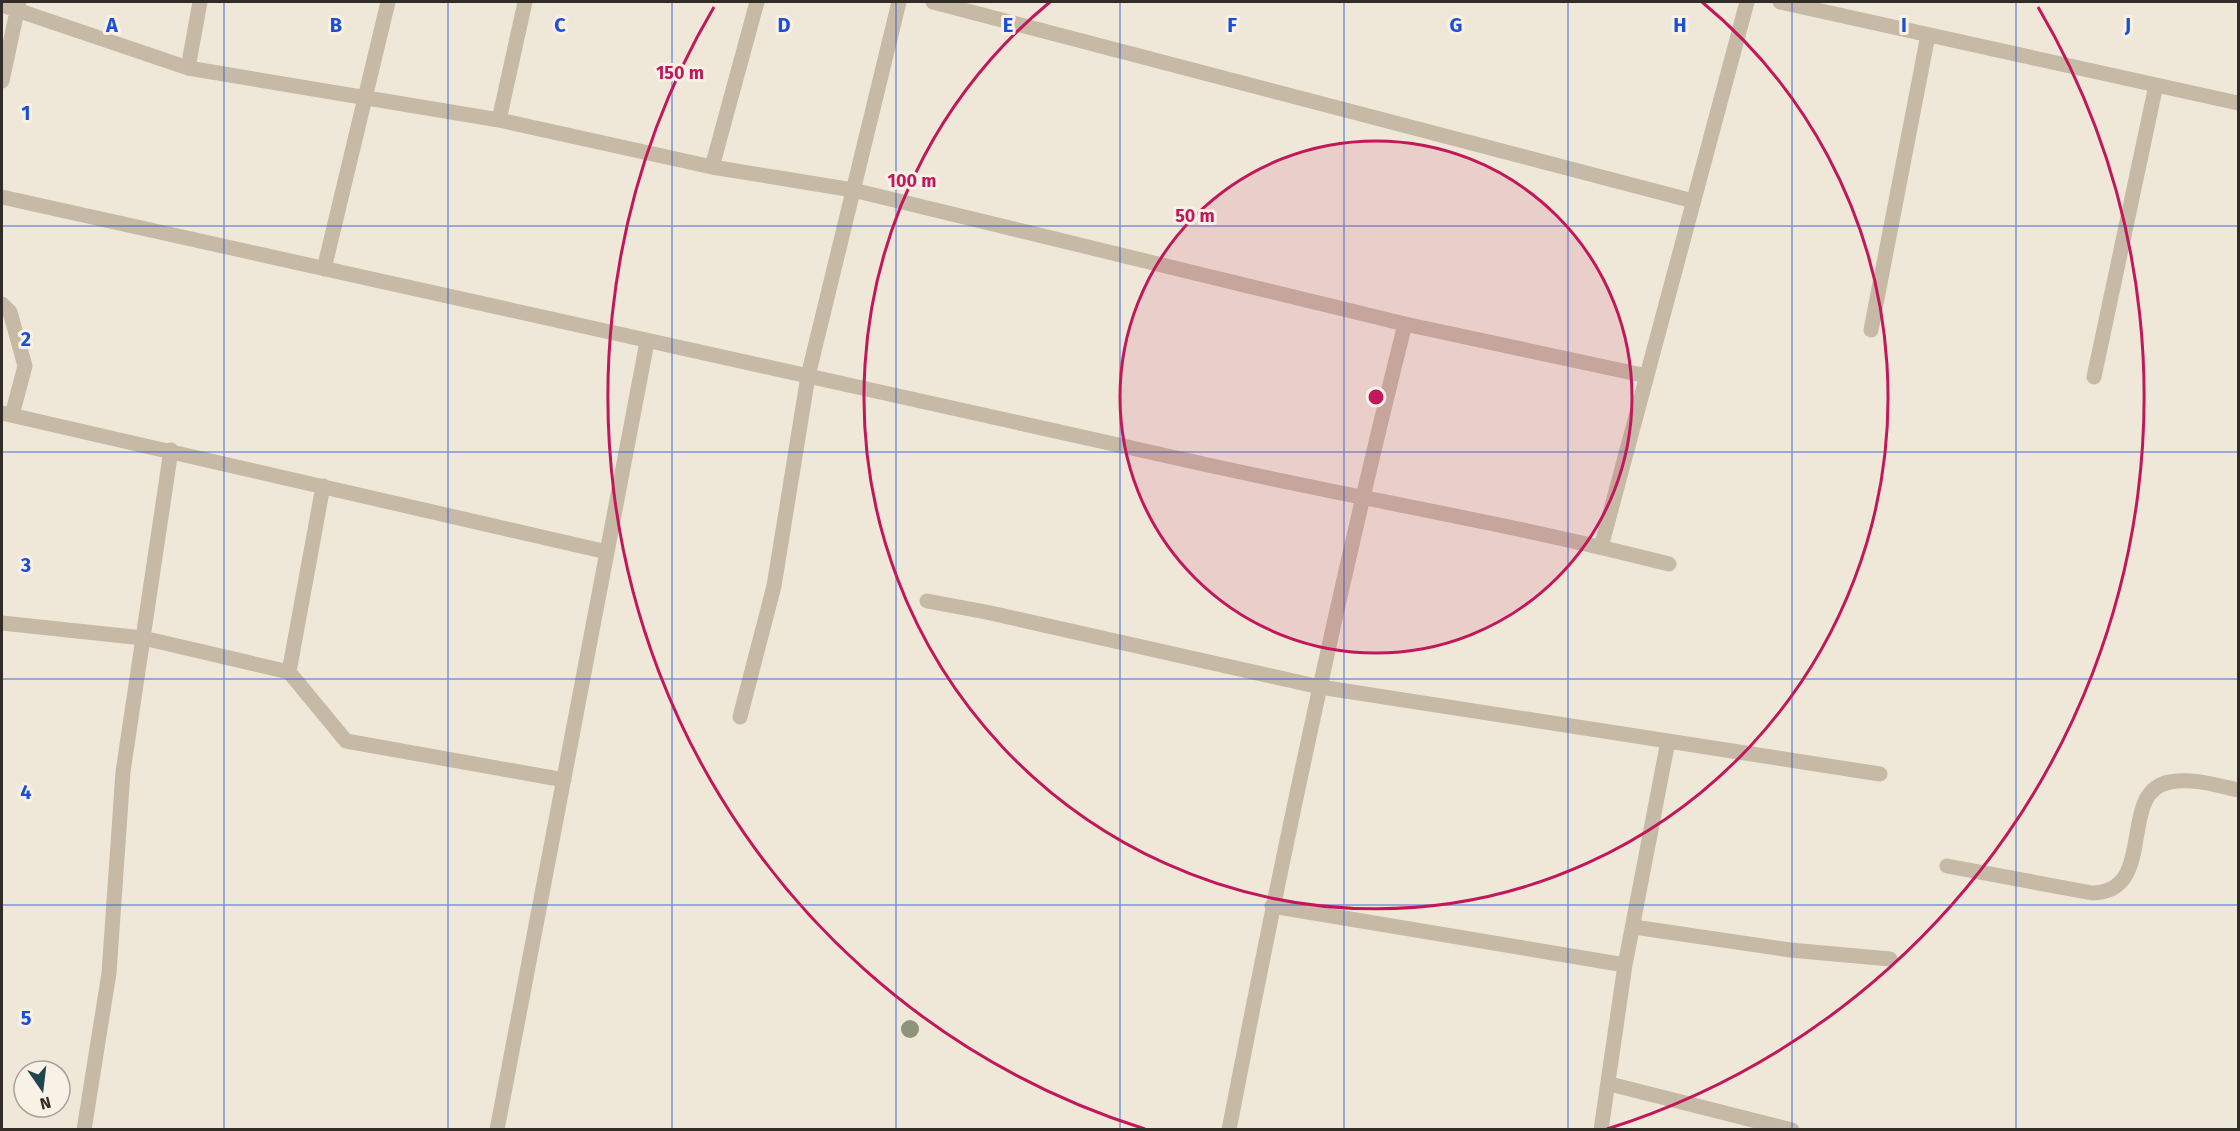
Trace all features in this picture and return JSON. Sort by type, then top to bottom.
[{"type":"street","points":[[188,68],[200,2]]},
{"type":"street","points":[[324,269],[388,2]]},
{"type":"street","points":[[499,120],[525,2]]},
{"type":"street","points":[[712,166],[757,2]]},
{"type":"street","points":[[740,717],[774,586],[808,376],[899,2]]},
{"type":"street","points":[[933,2],[1693,201]]},
{"type":"street","points":[[1601,547],[1747,2]]},
{"type":"street","points":[[1780,2],[1842,8],[1928,35],[2238,103]]},
{"type":"street","points":[[2,6],[18,7],[188,68],[499,120],[712,166],[853,190],[1405,324],[1647,376]]},
{"type":"street","points":[[2,81],[18,7]]},
{"type":"street","points":[[1871,330],[1928,35]]},
{"type":"street","points":[[2094,377],[2156,85]]},
{"type":"street","points":[[2,196],[647,342],[1361,499],[1601,547],[1669,564]]},
{"type":"street","points":[[2,304],[10,312],[25,366],[7,414],[607,552]]},
{"type":"street","points":[[1229,1130],[1272,906],[1361,499],[1405,324]]},
{"type":"street","points":[[497,1130],[647,342]]},
{"type":"street","points":[[84,1130],[109,973],[123,772],[171,450]]},
{"type":"street","points":[[289,672],[323,486]]},
{"type":"street","points":[[927,601],[986,612],[1320,687],[1880,774]]},
{"type":"street","points":[[2,623],[143,638],[289,672],[346,741],[564,780]]},
{"type":"street","points":[[1601,1130],[1610,1084],[1625,965],[1668,741]]},
{"type":"street","points":[[1947,866],[2092,893],[2104,893],[2115,888],[2125,878],[2145,801],[2153,789],[2169,782],[2197,781],[2238,790]]},
{"type":"street","points":[[1272,906],[1625,965]]},
{"type":"street","points":[[1634,927],[1790,950],[1890,959]]},
{"type":"street","points":[[1610,1084],[1792,1130]]}]
